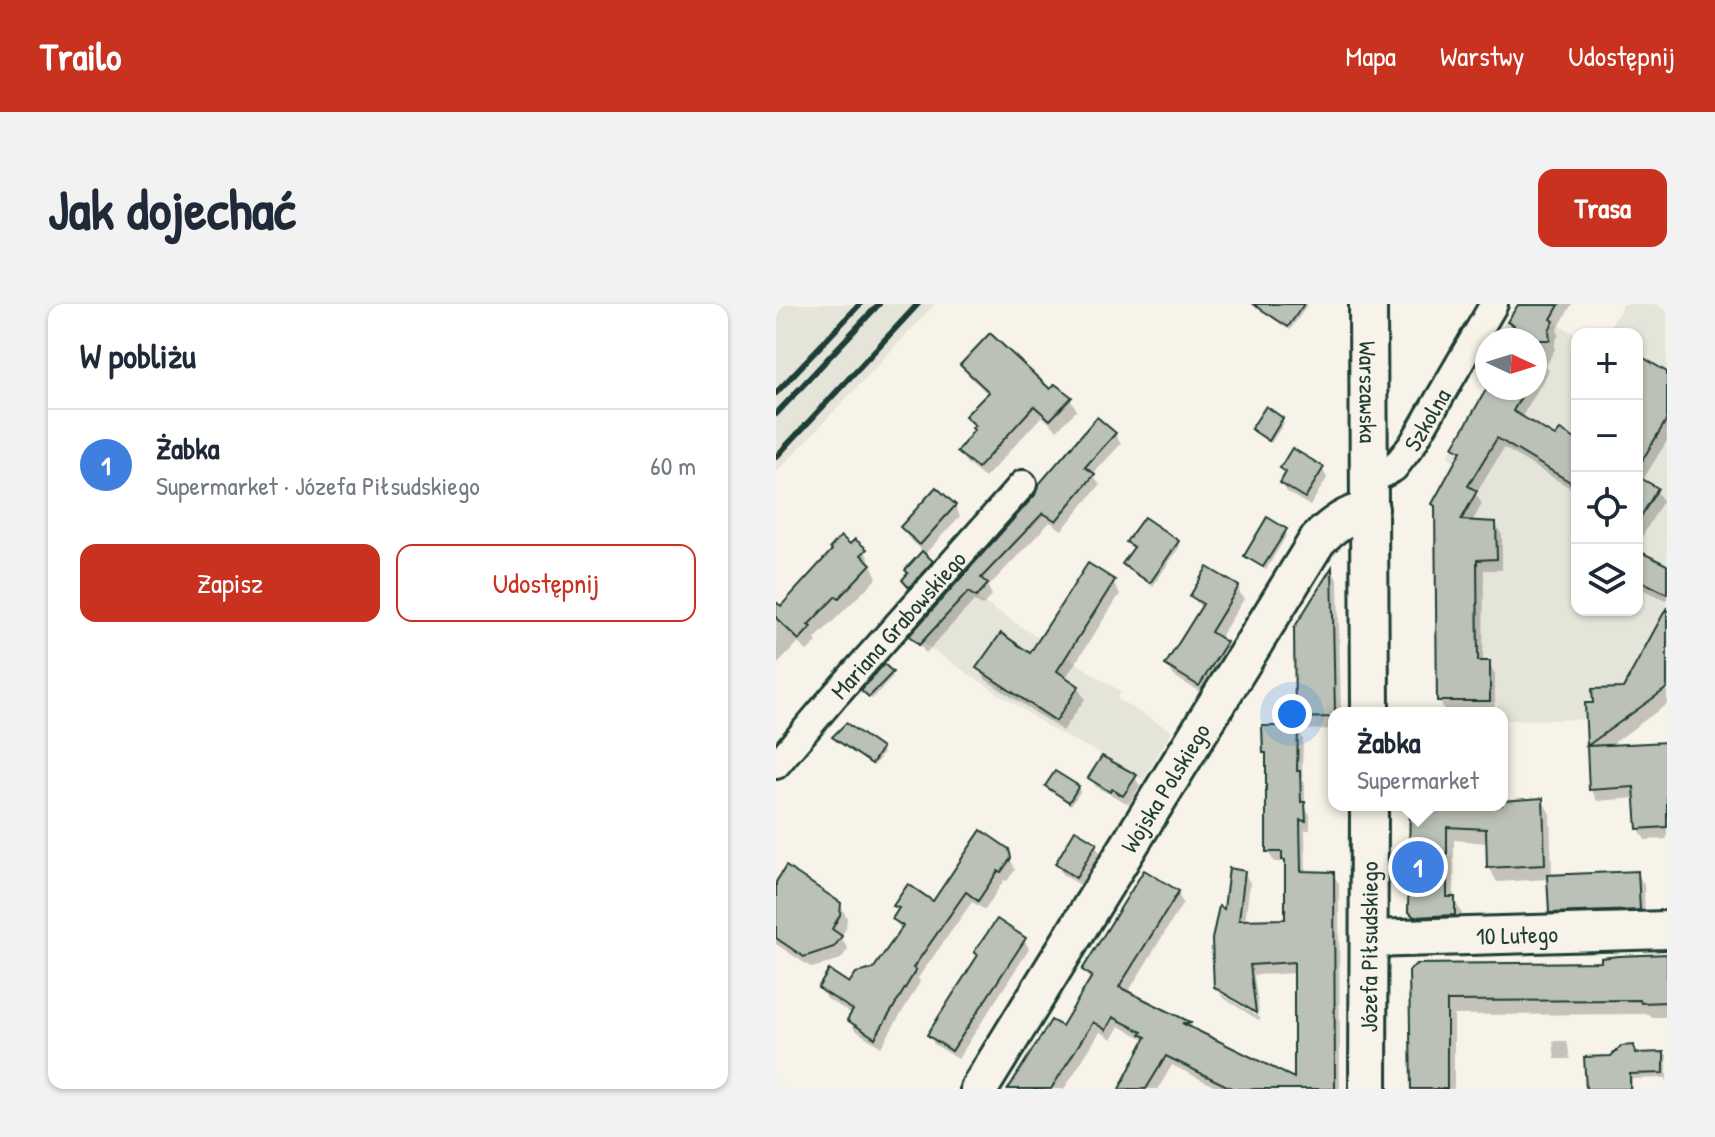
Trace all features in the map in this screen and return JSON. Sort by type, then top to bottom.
[{"type":"street","name":"Warszawska","points":[[1368,304],[1370,495]]},
{"type":"street","name":"Szkolna","points":[[1370,495],[1412,445],[1494,304]]},
{"type":"street","name":"Mariana Grabowskiego","points":[[776,765],[1023,484]]},
{"type":"street","points":[[1370,495],[1370,707]]},
{"type":"street","name":"Wojska Polskiego","points":[[979,1089],[1317,541],[1334,523],[1353,514],[1370,495]]},
{"type":"street","name":"Józefa Piłsudskiego","points":[[1368,1089],[1369,811]]},
{"type":"street","name":"10 Lutego","points":[[1369,939],[1667,930]]},
{"type":"shaded area","points":[[776,304],[935,304],[776,473]]},
{"type":"shaded area","points":[[1516,304],[1523,304],[1571,332],[1571,616],[1643,616],[1643,328],[1609,328],[1624,304],[1657,304],[1667,310],[1667,688],[1625,719],[1508,720],[1508,707],[1497,707],[1497,702],[1437,701],[1435,520],[1438,520],[1438,508],[1432,504],[1456,462],[1448,456],[1481,400],[1547,400],[1547,328],[1502,328]]},
{"type":"shaded area","points":[[968,592],[1121,692],[1117,699],[1172,731],[1143,780],[1105,756],[1053,730],[921,642]]},
{"type":"building","points":[[1253,304],[1304,304],[1288,327]]},
{"type":"building","points":[[1518,305],[1559,305],[1551,319],[1554,321],[1549,330],[1550,340],[1547,340],[1547,328],[1512,328],[1514,325],[1507,322]]},
{"type":"building","points":[[990,333],[1050,389],[1055,384],[1072,397],[1050,420],[1034,406],[978,468],[957,452],[974,430],[975,425],[965,416],[989,392],[960,365]]},
{"type":"building","points":[[1643,358],[1667,372],[1667,419],[1643,459]]},
{"type":"building","points":[[1480,400],[1519,400],[1513,411],[1555,436],[1560,430],[1571,436],[1571,482],[1497,438],[1468,486],[1477,491],[1461,520],[1496,522],[1497,559],[1477,560],[1478,661],[1490,661],[1490,701],[1437,701],[1435,506],[1432,504],[1461,451],[1453,447]]},
{"type":"building","points":[[1266,406],[1283,418],[1269,441],[1251,429]]},
{"type":"building","points":[[1097,417],[1116,433],[1085,467],[1095,474],[1056,521],[1043,513],[981,578],[988,584],[976,597],[968,592],[919,645],[909,636],[1035,495],[1039,484]]},
{"type":"building","points":[[1292,448],[1324,467],[1305,498],[1280,483],[1286,472],[1280,468]]},
{"type":"building","points":[[1643,479],[1658,488],[1643,513]]},
{"type":"building","points":[[936,487],[956,505],[920,545],[900,527]]},
{"type":"building","points":[[1144,517],[1179,541],[1150,583],[1122,564],[1134,547],[1126,542]]},
{"type":"building","points":[[1267,517],[1287,529],[1263,567],[1244,556]]},
{"type":"building","points":[[841,536],[850,544],[855,539],[867,549],[861,555],[871,564],[808,625],[811,627],[799,640],[776,618],[776,602],[781,606]]},
{"type":"building","points":[[922,551],[933,561],[909,588],[902,580],[908,573],[905,570]]},
{"type":"building","points":[[1643,553],[1667,565],[1667,594],[1643,582]]},
{"type":"building","points":[[1088,563],[1115,580],[1057,671],[1079,686],[1056,721],[976,668],[1001,633],[1030,653]]},
{"type":"building","points":[[1207,567],[1239,586],[1211,632],[1227,642],[1199,686],[1165,665],[1203,604],[1190,596]]},
{"type":"building","points":[[1332,567],[1335,707],[1328,707],[1328,717],[1295,718],[1294,628]]},
{"type":"building","points":[[1667,607],[1667,688],[1587,746],[1667,742],[1667,827],[1637,829],[1634,787],[1589,790],[1585,703],[1593,703],[1592,689],[1623,688]]},
{"type":"building","points":[[884,664],[893,672],[869,697],[861,690]]},
{"type":"building","points":[[846,723],[882,748],[872,764],[832,737]]},
{"type":"building","points":[[1262,726],[1298,726],[1297,771],[1300,771],[1301,802],[1305,802],[1306,821],[1300,820],[1301,871],[1334,872],[1335,1089],[1233,1089],[1166,1056],[1146,1089],[1119,1089],[1146,1037],[1113,1017],[1106,1030],[1093,1022],[1051,1089],[1008,1089],[1051,1020],[1062,1026],[1092,976],[1082,970],[1144,870],[1179,891],[1119,987],[1192,1023],[1182,1023],[1294,1078],[1294,962],[1250,965],[1256,1013],[1214,987],[1212,939],[1219,906],[1224,909],[1229,868],[1245,871],[1239,920],[1285,919],[1285,860],[1282,860],[1282,852],[1266,852],[1266,753],[1263,753]]},
{"type":"building","points":[[1102,756],[1137,775],[1123,796],[1088,778]]},
{"type":"building","points":[[1055,771],[1079,786],[1069,802],[1045,786]]},
{"type":"building","points":[[1543,798],[1545,865],[1487,868],[1486,829],[1447,827],[1447,897],[1455,897],[1455,915],[1414,917],[1408,911],[1410,811],[1508,811],[1508,801]]},
{"type":"building","points":[[981,830],[1009,849],[1011,858],[978,901],[966,892],[913,968],[916,970],[875,1038],[847,1020],[853,1010],[818,988],[829,970],[849,983],[856,973],[873,969],[903,926],[892,919],[899,908],[893,906],[908,884],[933,901]]},
{"type":"building","points":[[1075,830],[1097,843],[1076,878],[1055,864]]},
{"type":"building","points":[[786,866],[841,903],[840,915],[832,929],[842,936],[834,947],[804,957],[776,938],[776,882]]},
{"type":"building","points":[[1638,871],[1640,910],[1549,913],[1547,875]]},
{"type":"building","points":[[997,919],[1026,938],[952,1051],[927,1035],[978,955],[974,952]]},
{"type":"building","points":[[1667,954],[1667,1002],[1447,1001],[1447,1089],[1411,1089],[1409,971],[1416,964],[1601,962],[1601,958]]},
{"type":"building","points":[[1634,1045],[1635,1053],[1664,1052],[1664,1073],[1630,1074],[1630,1089],[1586,1089],[1584,1057],[1611,1056],[1621,1046]]},
{"type":"railway","points":[[776,393],[860,304]]},
{"type":"railway","points":[[776,414],[879,304]]},
{"type":"railway","points":[[776,457],[918,304]]},
{"type":"place","name":"Żabka","points":[[1418,867]]}]
